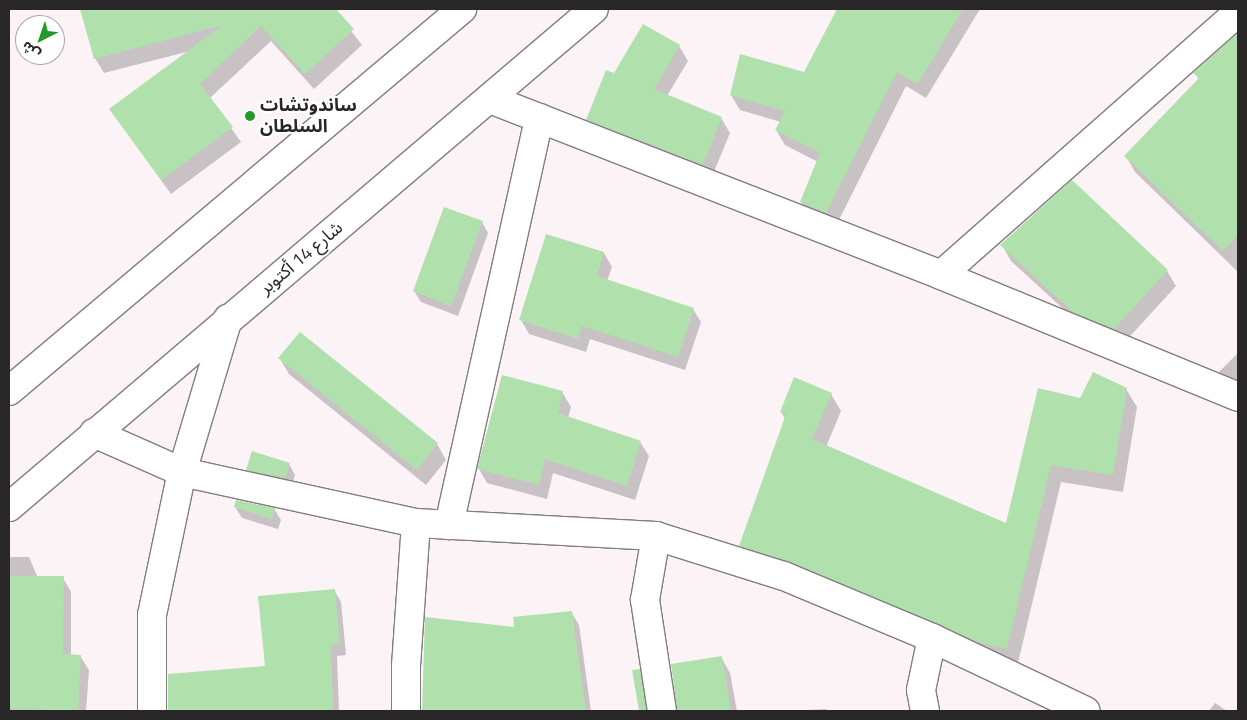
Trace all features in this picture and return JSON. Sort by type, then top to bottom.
[{"type":"street","points":[[9,391],[462,9]]},
{"type":"street","name":"شارع 14 أكتوبر","points":[[9,507],[94,432],[490,99],[594,9]]},
{"type":"street","points":[[941,275],[1238,12]]},
{"type":"street","points":[[490,99],[941,275],[1238,397]]},
{"type":"street","points":[[449,525],[539,118]]},
{"type":"street","points":[[152,711],[152,615],[182,472],[228,319]]},
{"type":"street","points":[[94,432],[182,472],[416,523],[656,536],[784,576],[932,638],[1086,711]]},
{"type":"street","points":[[406,711],[406,666],[416,523]]},
{"type":"street","points":[[656,536],[646,600],[662,711]]},
{"type":"street","points":[[925,711],[921,690],[932,638]]},
{"type":"building","points":[[80,9],[336,9],[354,29],[305,74],[261,26],[200,84],[233,127],[161,180],[109,109],[223,25],[94,59]]},
{"type":"building","points":[[837,9],[963,9],[918,84],[897,72],[826,213],[800,202],[820,153],[775,130],[785,111],[730,95],[740,54],[804,72]]},
{"type":"building","points":[[643,24],[680,45],[654,89],[722,117],[703,165],[586,120],[606,70],[614,73]]},
{"type":"building","points":[[1238,33],[1238,235],[1223,251],[1124,156],[1199,78],[1193,73]]},
{"type":"building","points":[[1072,180],[1168,270],[1114,329],[1074,313],[1000,245]]},
{"type":"building","points":[[444,207],[483,221],[451,306],[413,291]]},
{"type":"building","points":[[546,234],[604,252],[597,276],[694,308],[678,357],[582,326],[578,339],[519,320]]},
{"type":"building","points":[[300,332],[438,443],[417,470],[278,358]]},
{"type":"building","points":[[1093,372],[1127,388],[1113,475],[1051,465],[1007,649],[977,642],[790,562],[739,546],[786,414],[780,412],[794,377],[832,393],[812,439],[1006,523],[1038,388],[1080,398]]},
{"type":"building","points":[[502,375],[563,391],[558,413],[641,441],[627,486],[545,459],[539,485],[477,469]]},
{"type":"building","points":[[252,451],[290,463],[285,478],[246,470]]},
{"type":"building","points":[[236,500],[275,508],[272,519],[234,507]]},
{"type":"building","points":[[9,576],[64,576],[63,654],[81,655],[78,711],[9,709]]},
{"type":"building","points":[[335,589],[340,643],[331,644],[333,711],[168,711],[168,674],[265,666],[258,596]]},
{"type":"building","points":[[572,611],[586,711],[422,711],[425,617],[514,627],[513,617]]},
{"type":"building","points":[[722,656],[731,711],[677,711],[671,664]]},
{"type":"building","points":[[640,669],[646,711],[639,711],[632,670]]},
{"type":"place","name":"ساندوتشات السلطان","points":[[250,116]]}]
